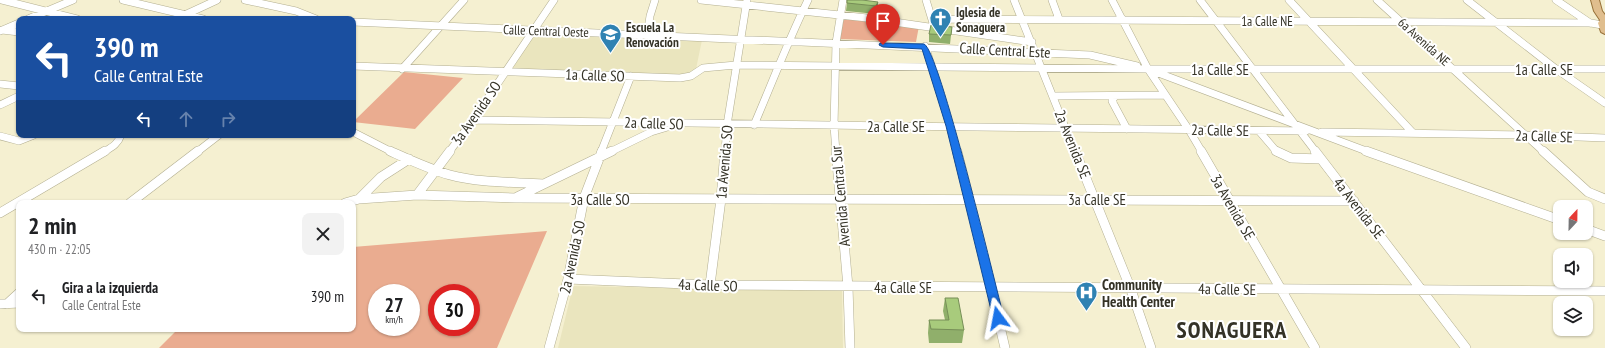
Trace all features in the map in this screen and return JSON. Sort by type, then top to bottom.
[{"type":"main road","points":[[1595,0],[1603,20]]},
{"type":"street","points":[[2,0],[66,16]]},
{"type":"street","points":[[35,16],[73,0]]},
{"type":"street","points":[[123,0],[190,16]]},
{"type":"street","points":[[185,15],[217,0]]},
{"type":"street","points":[[244,0],[296,11],[310,16]]},
{"type":"street","points":[[402,69],[464,0]]},
{"type":"street","name":"3a Avenida SO","points":[[417,195],[473,120],[554,0]]},
{"type":"street","points":[[648,35],[650,16],[655,0]]},
{"type":"street","points":[[701,0],[747,2],[933,26],[1032,42]]},
{"type":"street","points":[[754,125],[780,66],[788,41],[808,0]]},
{"type":"street","name":"Avenida Central Sur","points":[[843,0],[836,44],[834,126],[848,287],[850,348]]},
{"type":"street","points":[[926,0],[933,26]]},
{"type":"street","name":"2a Avenida SE","points":[[1014,0],[1023,19],[1130,287],[1151,348]]},
{"type":"street","points":[[1052,0],[1059,19]]},
{"type":"street","name":"3a Avenida SE","points":[[1112,0],[1148,69],[1189,130],[1228,200],[1315,348]]},
{"type":"street","name":"4a Avenida SE","points":[[1200,0],[1296,128],[1354,201],[1466,348]]},
{"type":"street","points":[[1289,0],[1413,133]]},
{"type":"street","name":"6a Avenida NE","points":[[1377,0],[1588,192],[1596,197],[1605,199]]},
{"type":"street","points":[[1467,0],[1556,69],[1605,103]]},
{"type":"street","points":[[1556,0],[1591,23]]},
{"type":"street","name":"1a Avenida SO","points":[[710,285],[721,199],[727,125],[747,2]]},
{"type":"street","name":"1a Calle NE","points":[[932,19],[1591,23],[1603,20]]},
{"type":"street","name":"Calle Central Oeste","points":[[356,22],[836,44]]},
{"type":"street","points":[[1,30],[16,24]]},
{"type":"street","points":[[1,30],[16,32]]},
{"type":"street","name":"Calle Central Este","points":[[836,44],[924,46],[1098,56],[1148,69]]},
{"type":"street","points":[[924,46],[950,126],[970,199],[1005,348]]},
{"type":"street","name":"1a Calle SO","points":[[356,66],[680,78],[691,76],[703,68],[736,65],[835,66]]},
{"type":"street","name":"1a Calle SE","points":[[835,66],[1148,69],[1605,69]]},
{"type":"street","points":[[1148,69],[1296,128],[1314,132],[1553,217]]},
{"type":"street","name":"2a Avenida SO","points":[[549,348],[568,279],[584,198],[631,76]]},
{"type":"street","points":[[0,84],[16,86]]},
{"type":"street","points":[[1054,96],[1165,95]]},
{"type":"street","points":[[1115,96],[1112,100],[1127,129]]},
{"type":"street","points":[[0,105],[16,97]]},
{"type":"street","name":"2a Calle SO","points":[[473,120],[834,126]]},
{"type":"street","points":[[514,198],[598,160],[651,132],[678,124]]},
{"type":"street","name":"2a Calle SE","points":[[834,126],[950,126],[1259,131],[1296,128]]},
{"type":"street","points":[[1259,131],[1275,150],[1284,156],[1300,159],[1321,159]]},
{"type":"street","name":"2a Calle SE","points":[[1314,132],[1526,135],[1605,138]]},
{"type":"street","points":[[356,133],[409,159],[436,170],[471,179],[543,184]]},
{"type":"street","points":[[0,136],[19,140],[25,138]]},
{"type":"street","points":[[20,200],[115,144],[120,138]]},
{"type":"street","points":[[134,200],[215,138]]},
{"type":"street","points":[[359,199],[381,177],[409,159]]},
{"type":"street","name":"3a Calle SO","points":[[356,200],[417,195],[514,198],[840,199]]},
{"type":"street","name":"3a Calle SE","points":[[840,199],[1354,201]]},
{"type":"street","points":[[0,212],[16,203]]},
{"type":"street","points":[[1593,232],[1605,236]]},
{"type":"street","name":"4a Calle SO","points":[[568,279],[710,285],[848,287]]},
{"type":"street","name":"4a Calle SE","points":[[848,287],[1130,287],[1423,291],[1605,291]]},
{"type":"street","points":[[3,304],[16,295]]},
{"type":"street","points":[[3,304],[16,303]]},
{"type":"shaded area","points":[[844,17],[919,26],[916,42],[840,39]]},
{"type":"shaded area","name":"Escuela La Renovación","points":[[535,34],[702,40],[696,69],[690,73],[678,75],[512,69]]},
{"type":"shaded area","points":[[404,72],[463,78],[415,129],[356,122],[356,119]]},
{"type":"shaded area","points":[[547,231],[497,348],[159,348],[175,332],[356,332],[356,247]]},
{"type":"shaded area","points":[[573,286],[842,291],[843,348],[558,348]]},
{"type":"building","points":[[847,0],[878,2],[876,6],[847,3]]},
{"type":"building","points":[[931,25],[952,27],[951,35],[929,34]]},
{"type":"building","points":[[945,298],[958,298],[964,330],[931,329],[929,320],[949,320]]},
{"type":"place","name":"Iglesia de Sonaguera","points":[[940,38]]},
{"type":"place","name":"Escuela La Renovación","points":[[610,54]]},
{"type":"place","name":"Community Health Center","points":[[1087,312]]},
{"type":"district","name":"SONAGUERA","points":[[1232,329]]},
{"type":"route","points":[[883,45],[924,46],[950,126],[970,199],[998,318]]}]
